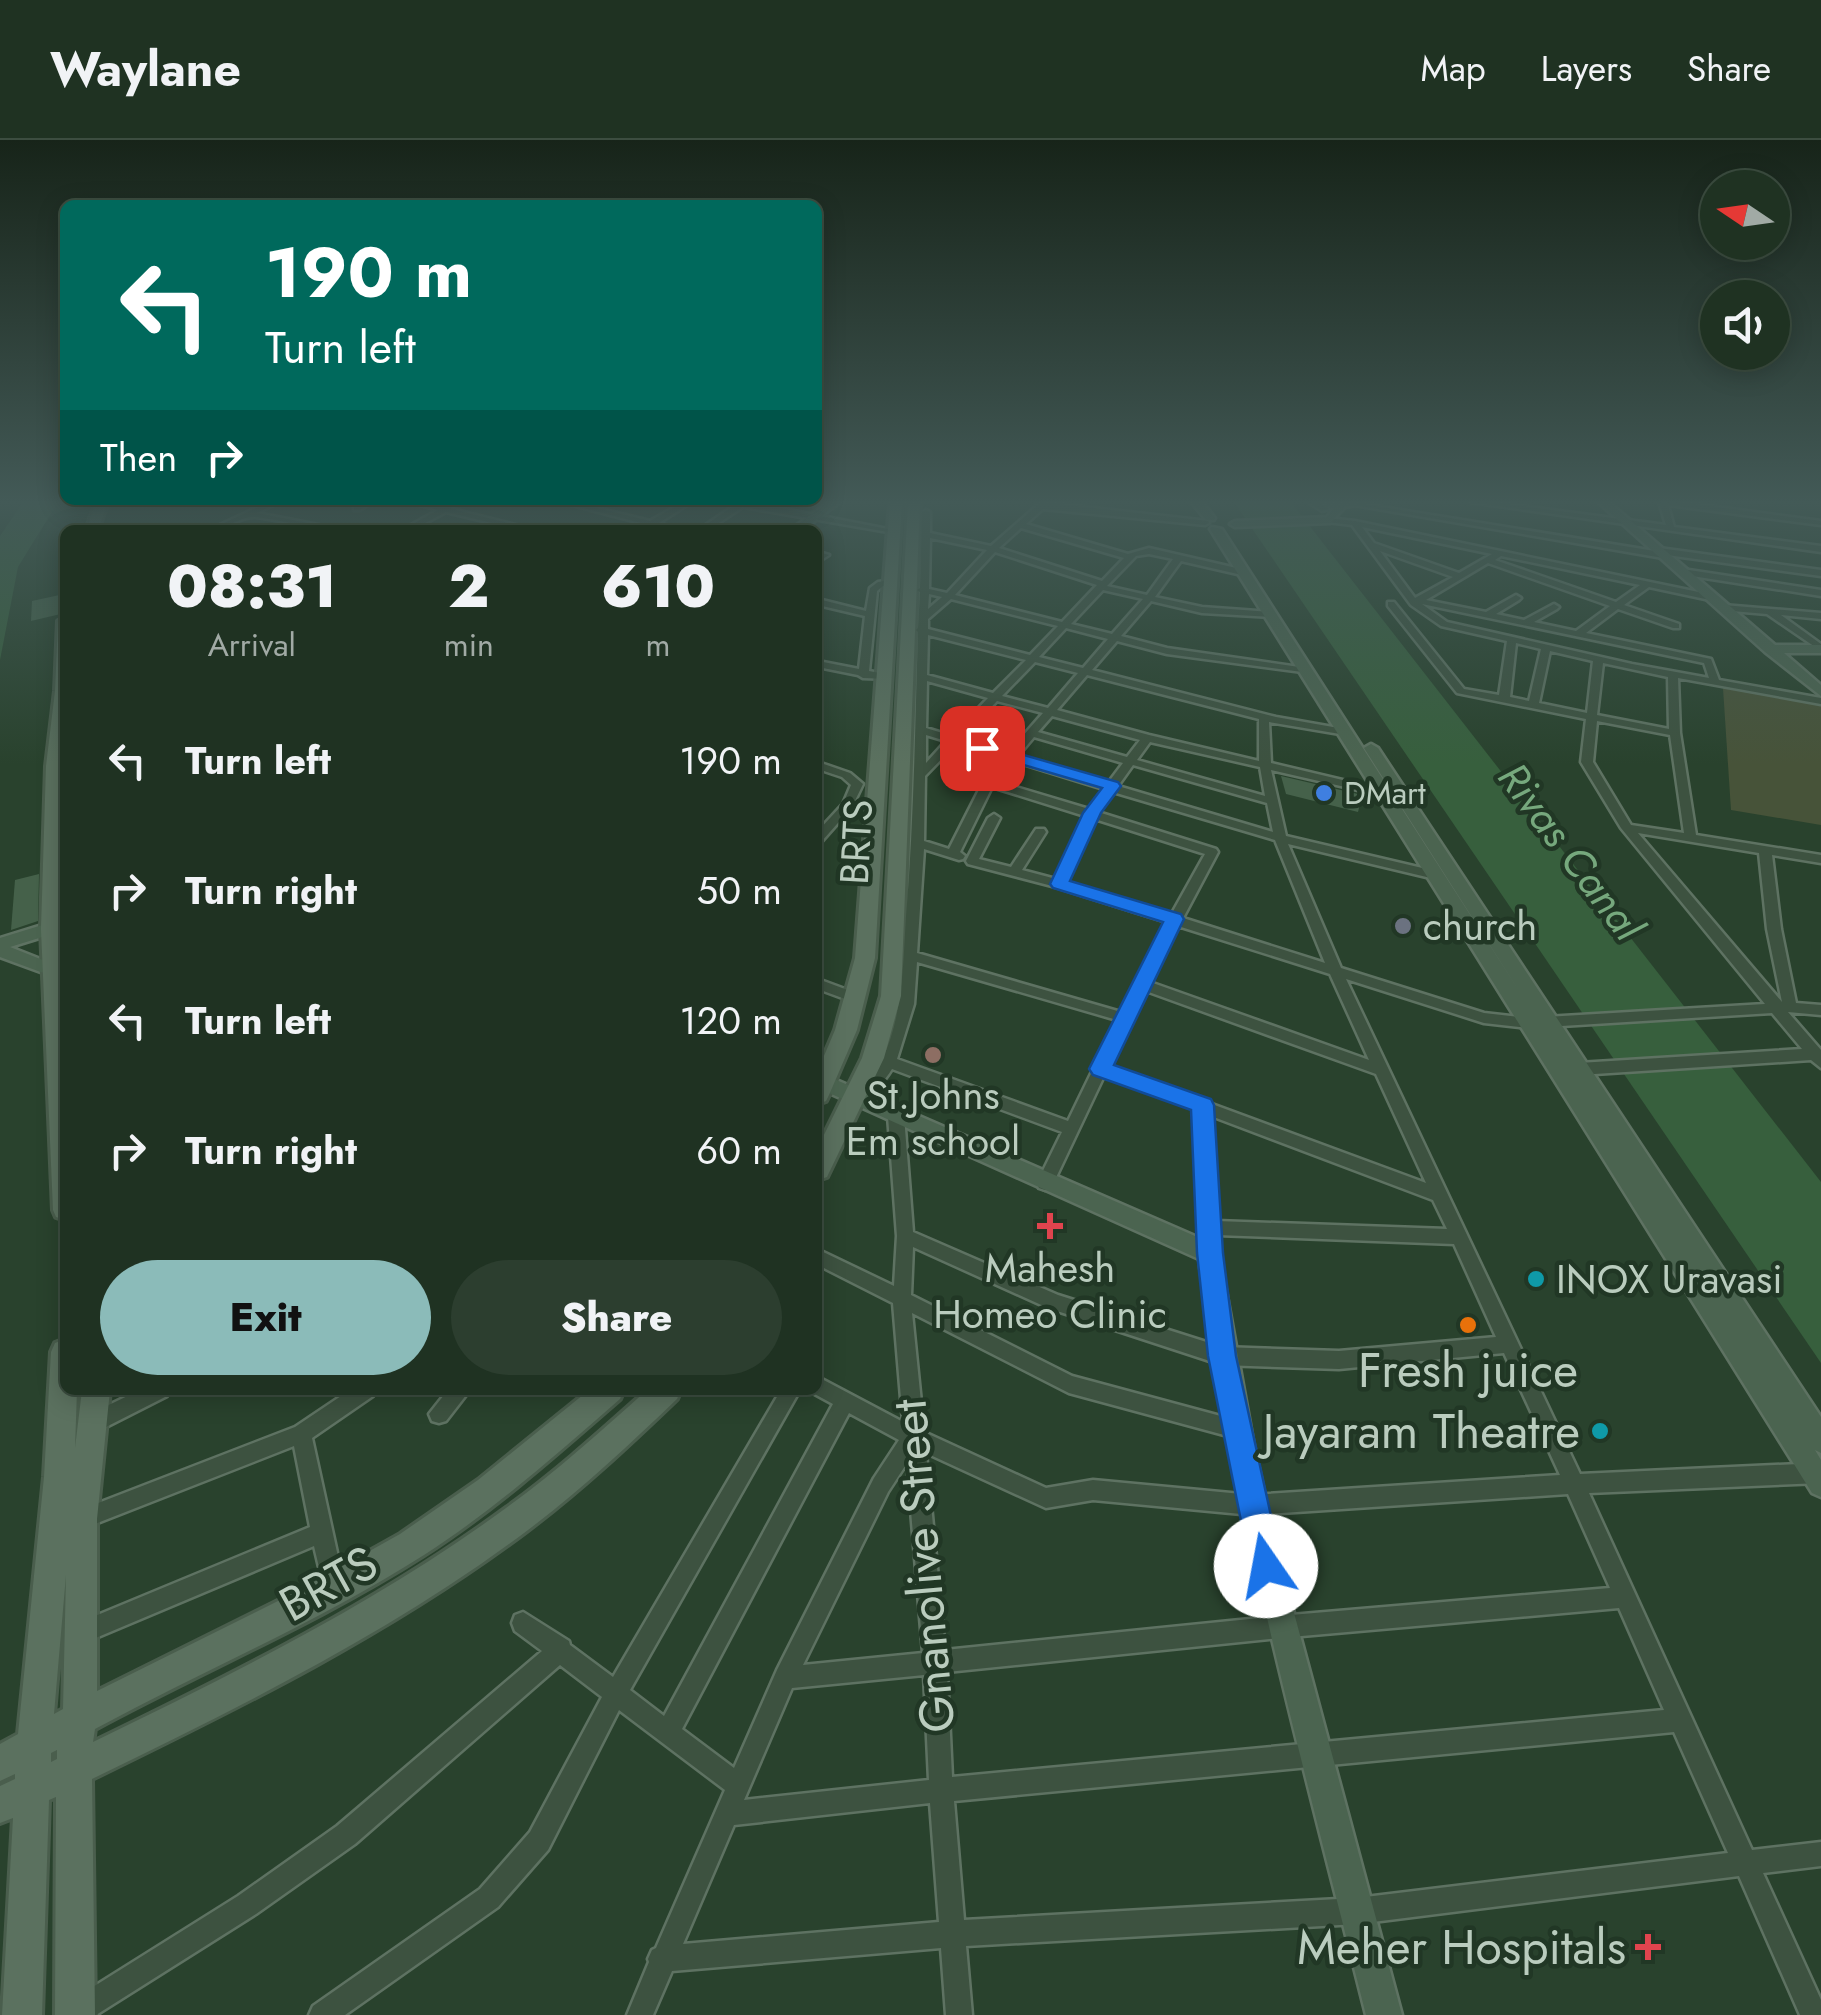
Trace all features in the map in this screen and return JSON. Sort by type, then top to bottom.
[{"type":"main road","points":[[822,1079],[856,998],[867,941],[892,590]]},
{"type":"main road","name":"BRTS","points":[[822,1162],[884,1029],[894,968],[915,590]]},
{"type":"main road","points":[[60,721],[54,766],[58,927],[52,970],[60,1022]]},
{"type":"main road","points":[[22,2015],[34,1743],[63,1395]]},
{"type":"main road","points":[[0,1764],[80,1716],[334,1589],[467,1507],[604,1395]]},
{"type":"main road","name":"BRTS","points":[[0,1805],[275,1670],[425,1586],[542,1500],[661,1395]]},
{"type":"main road","points":[[75,2014],[82,1519],[95,1406]]},
{"type":"street","points":[[863,675],[874,590]]},
{"type":"street","points":[[854,1095],[878,1078],[889,1062],[908,1004],[918,843],[922,590],[1184,654],[1306,671]]},
{"type":"street","points":[[922,625],[955,590]]},
{"type":"street","points":[[919,776],[1098,590]]},
{"type":"street","points":[[1115,590],[1202,610],[1270,615]]},
{"type":"street","points":[[953,854],[989,782],[1155,590]]},
{"type":"street","points":[[822,1388],[912,1438],[1046,1498],[1093,1490],[1252,1505],[1574,1484],[1819,1477],[1585,1069],[1539,1023],[1435,875],[1392,794],[1346,732],[1253,590]]},
{"type":"street","points":[[1264,590],[1702,1277],[1821,1440]]},
{"type":"street","points":[[1407,590],[1444,624],[1598,659],[1821,700]]},
{"type":"street","points":[[1417,602],[1438,590]]},
{"type":"street","points":[[1571,590],[1676,626]]},
{"type":"street","points":[[1578,634],[1640,590]]},
{"type":"street","points":[[1676,590],[1710,596]]},
{"type":"street","points":[[1702,590],[1821,692]]},
{"type":"street","points":[[1717,590],[1821,678]]},
{"type":"street","points":[[1486,616],[1516,598]]},
{"type":"street","points":[[1417,602],[1708,661],[1715,682]]},
{"type":"street","points":[[822,603],[871,615]]},
{"type":"street","points":[[1391,604],[1453,684],[1471,694],[1675,733]]},
{"type":"street","points":[[1523,624],[1554,607]]},
{"type":"street","points":[[1723,608],[1821,616]]},
{"type":"street","points":[[1768,611],[1821,648]]},
{"type":"street","points":[[922,625],[1083,673],[1346,732]]},
{"type":"street","points":[[1504,700],[1512,640]]},
{"type":"street","points":[[1534,706],[1546,647]]},
{"type":"street","points":[[1770,649],[1821,648]]},
{"type":"street","points":[[1598,659],[1590,716],[1590,773],[1627,828],[1818,1057]]},
{"type":"street","points":[[822,665],[886,676]]},
{"type":"street","points":[[822,677],[832,668]]},
{"type":"street","points":[[1673,673],[1675,733],[1690,836]]},
{"type":"street","points":[[922,677],[1148,738],[1392,794]]},
{"type":"street","points":[[1264,716],[1264,766],[1280,838],[1336,973],[1510,1344],[1814,2015]]},
{"type":"street","points":[[920,730],[1280,838],[1435,875]]},
{"type":"street","points":[[1030,732],[1271,801]]},
{"type":"street","points":[[1060,884],[1092,813],[1148,738]]},
{"type":"street","points":[[822,766],[846,775],[857,784],[848,805],[822,832]]},
{"type":"street","points":[[989,782],[1211,850],[1044,1183]]},
{"type":"street","points":[[972,861],[994,818]]},
{"type":"street","points":[[1627,828],[1821,859]]},
{"type":"street","points":[[1016,870],[1040,832]]},
{"type":"street","points":[[918,843],[972,861],[1016,870],[1484,1018],[1539,1023],[1790,1007],[1821,1010]]},
{"type":"street","points":[[1765,850],[1774,929],[1790,1007]]},
{"type":"street","points":[[0,947],[58,927]]},
{"type":"street","points":[[0,947],[52,970]]},
{"type":"street","points":[[911,956],[1126,1018]]},
{"type":"street","points":[[1142,984],[1380,1070]]},
{"type":"street","points":[[822,985],[856,998]]},
{"type":"street","points":[[1585,1069],[1750,1056],[1818,1057]]},
{"type":"street","points":[[889,1062],[1070,1128]]},
{"type":"street","points":[[1101,1069],[1440,1196]]},
{"type":"street","points":[[822,1087],[854,1095],[1044,1183],[1209,1241],[1459,1237]]},
{"type":"street","points":[[1202,1105],[1209,1241],[1222,1356],[1279,1627],[1384,2015]]},
{"type":"street","name":"Gnanolive Street","points":[[896,1116],[905,1236],[902,1302],[935,1664],[940,1790],[959,2015]]},
{"type":"street","points":[[905,1236],[1054,1302],[1222,1356],[1340,1360],[1510,1344]]},
{"type":"street","points":[[822,1259],[1069,1384],[1239,1430]]},
{"type":"street","points":[[95,1406],[140,1395]]},
{"type":"street","points":[[82,1519],[301,1434],[359,1395]]},
{"type":"street","points":[[439,1414],[456,1395]]},
{"type":"street","points":[[322,2015],[490,1898],[539,1842],[615,1695],[789,1395]]},
{"type":"street","points":[[667,1734],[846,1402]]},
{"type":"street","points":[[301,1434],[334,1589]]},
{"type":"street","points":[[640,2015],[786,1678],[882,1485],[912,1438]]},
{"type":"street","points":[[79,1634],[320,1533]]},
{"type":"street","points":[[786,1678],[1279,1627],[1624,1597]]},
{"type":"street","points":[[523,1624],[740,1787]]},
{"type":"street","points":[[75,2014],[247,1905],[346,1835],[561,1649]]},
{"type":"street","points":[[729,1814],[940,1790],[1315,1758],[1678,1720]]},
{"type":"street","points":[[661,1959],[951,1934],[1357,1912],[1821,1854]]},
{"type":"shaded area","points":[[0,590],[14,590],[0,660]]},
{"type":"shaded area","points":[[1294,590],[1359,590],[1821,1182],[1821,1363]]},
{"type":"shaded area","points":[[1723,688],[1821,704],[1821,825],[1731,810]]},
{"type":"building","points":[[60,595],[60,614],[31,621],[32,601]]},
{"type":"building","name":"DMart","points":[[1281,776],[1362,795],[1358,812],[1286,794]]},
{"type":"building","points":[[39,874],[38,921],[11,930],[15,880]]},
{"type":"place","name":"DMart","points":[[1324,793]]},
{"type":"place","name":"church","points":[[1403,926]]},
{"type":"place","name":"St.Johns Em school","points":[[933,1055]]},
{"type":"place","name":"Mahesh Homeo Clinic","points":[[1050,1226]]},
{"type":"place","name":"INOX Uravasi","points":[[1536,1279]]},
{"type":"place","name":"Fresh juice","points":[[1468,1325]]},
{"type":"place","name":"Jayaram Theatre","points":[[1600,1431]]},
{"type":"place","name":"Meher Hospitals","points":[[1648,1947]]},
{"type":"route","points":[[982,748],[1112,786],[1092,813],[1060,884],[1174,919],[1101,1069],[1202,1105],[1210,1253],[1222,1356],[1266,1566]]},
{"type":"water label","name":"Rivas Canal","points":[[1571,851]]}]
